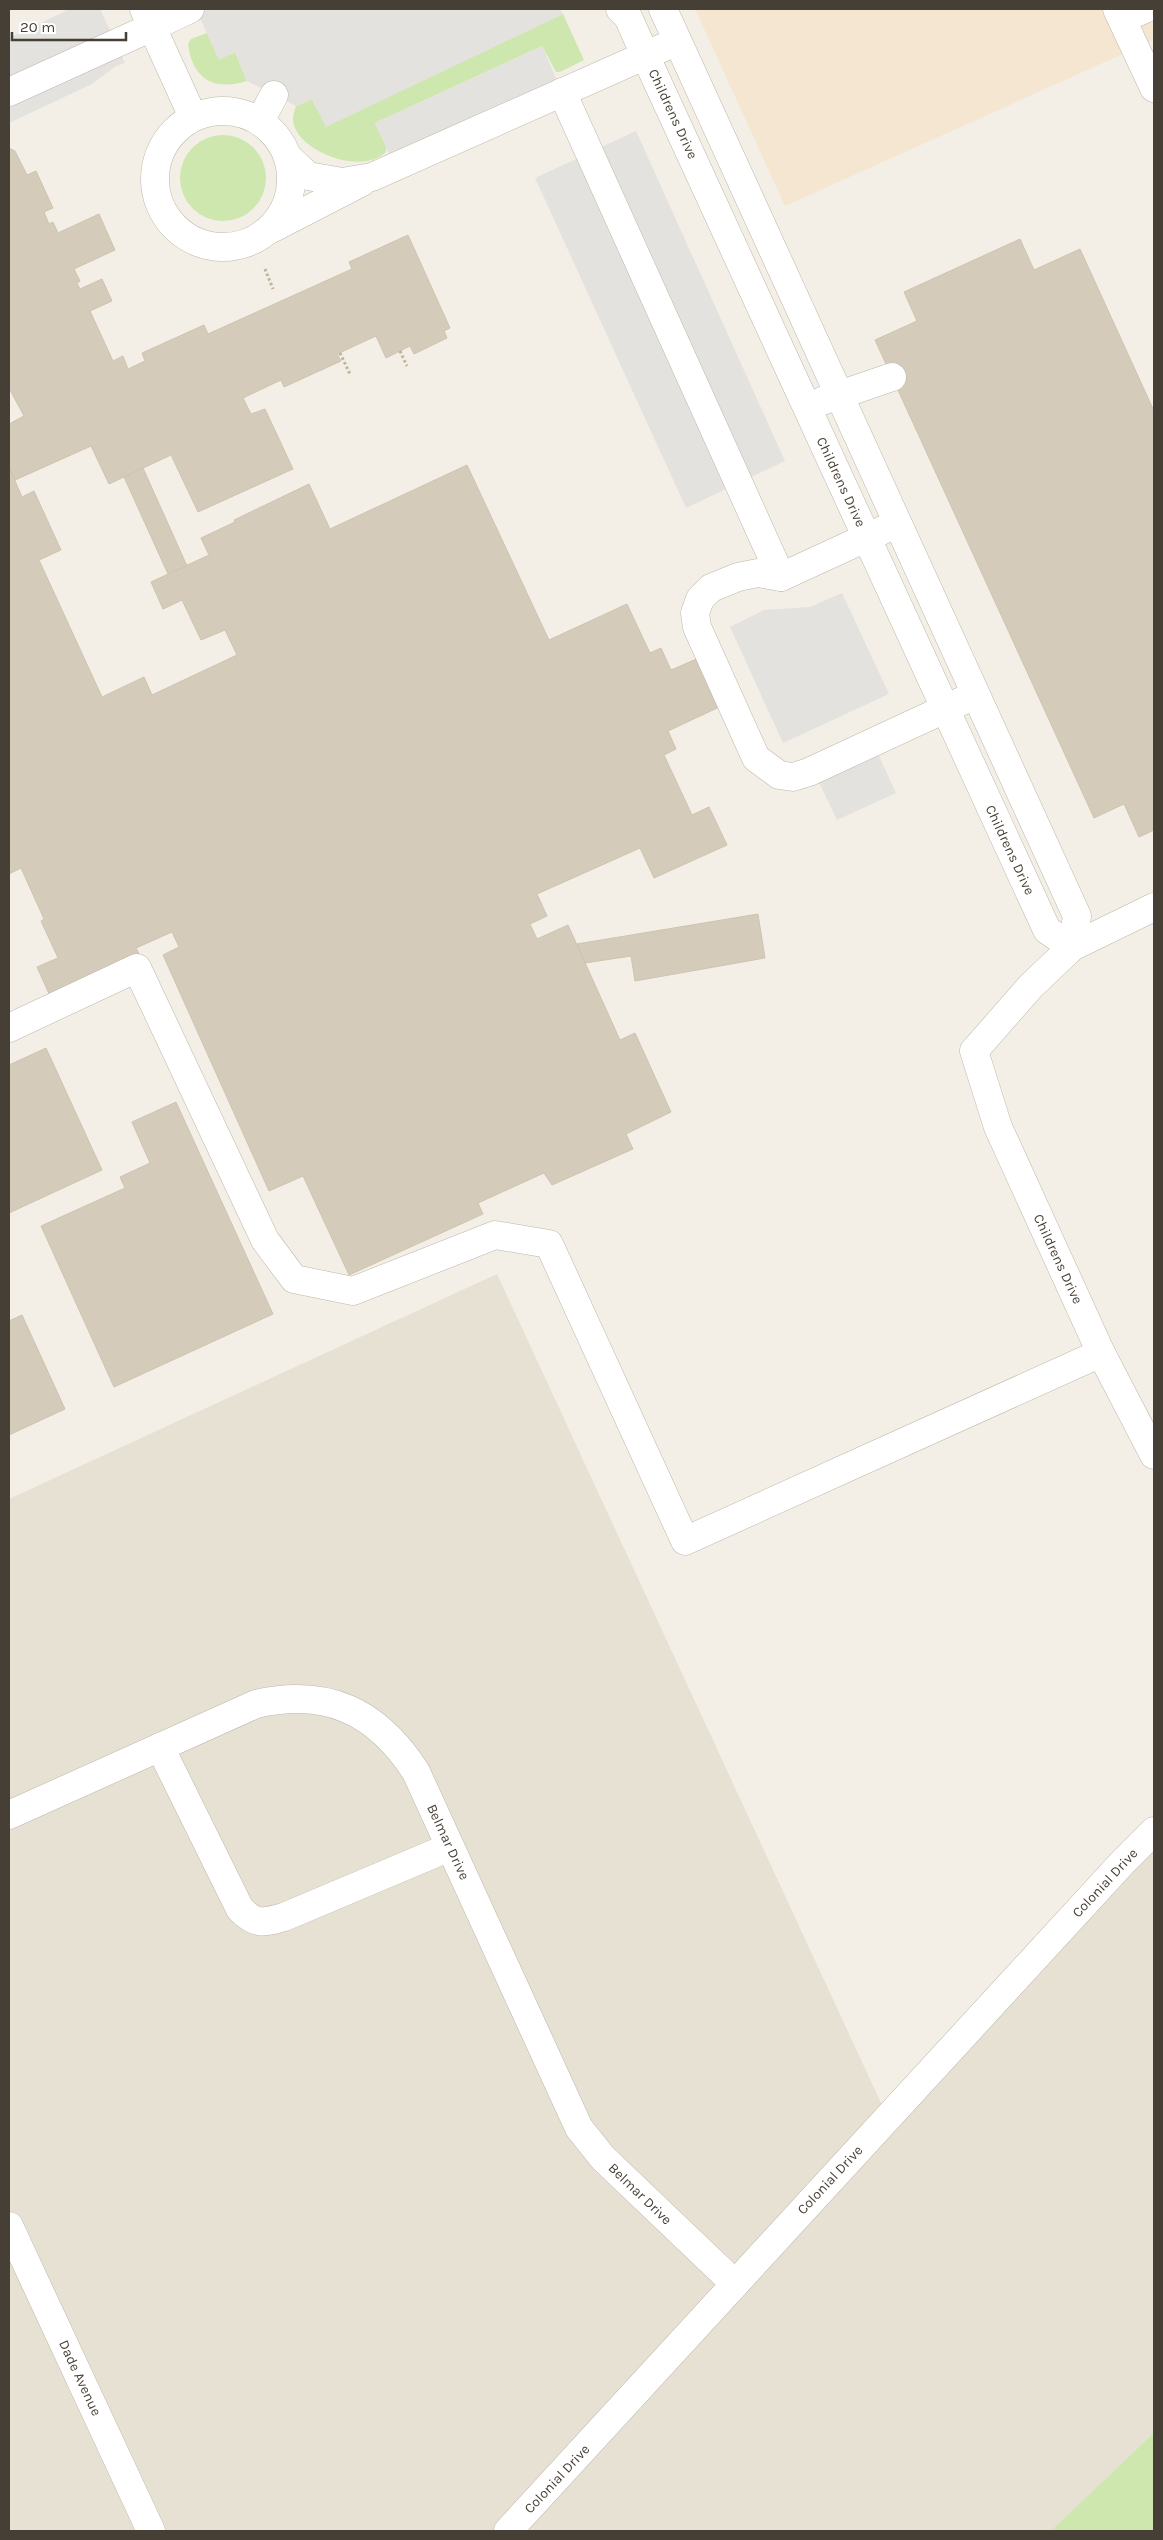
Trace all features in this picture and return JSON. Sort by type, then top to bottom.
[{"type":"street","points":[[9,92],[148,18],[190,9]]},
{"type":"street","points":[[663,9],[1077,916],[1072,947]]},
{"type":"street","name":"Childrens Drive","points":[[625,11],[1047,930],[1072,947],[1032,986],[974,1051],[998,1127],[1101,1353],[1154,1455]]},
{"type":"street","points":[[1128,12],[1154,88]]},
{"type":"street","points":[[148,18],[193,117]]},
{"type":"street","points":[[270,230],[282,215],[290,196],[292,177],[289,158],[278,137],[260,121],[239,112],[215,110],[193,117],[174,131],[160,150],[154,173],[156,196],[166,218],[182,235],[203,245],[227,248],[250,242],[372,177],[678,41]]},
{"type":"street","points":[[562,92],[780,577]]},
{"type":"street","points":[[260,121],[274,95]]},
{"type":"street","points":[[289,158],[308,176],[342,182],[372,177]]},
{"type":"street","points":[[806,406],[892,377]]},
{"type":"street","points":[[898,522],[780,577],[758,573],[738,576],[711,588],[700,599],[695,612],[697,627],[745,735],[756,758],[779,775],[793,777],[809,772],[976,694]]},
{"type":"street","points":[[1072,947],[1154,907]]},
{"type":"street","points":[[9,1028],[137,968],[266,1240],[294,1278],[353,1291],[495,1235],[549,1244],[685,1541],[1101,1353]]},
{"type":"street","name":"Belmar Drive","points":[[9,1815],[256,1704],[279,1698],[312,1699],[343,1706],[374,1722],[402,1750],[416,1772],[579,2128],[603,2158],[735,2284]]},
{"type":"street","points":[[160,1747],[240,1909],[258,1922],[284,1917],[450,1847]]},
{"type":"street","name":"Colonial Drive","points":[[508,2531],[1122,1863],[1154,1831]]},
{"type":"street","name":"Dade Avenue","points":[[9,2226],[151,2531]]},
{"type":"path","points":[[265,270],[273,289]]},
{"type":"path","points":[[400,351],[407,366]]},
{"type":"path","points":[[340,352],[350,374]]},
{"type":"shaded area","points":[[70,9],[100,9],[125,63],[116,66],[92,84],[9,123],[9,38]]},
{"type":"shaded area","points":[[196,9],[560,9],[563,14],[326,127],[312,99],[296,106],[247,81],[235,52],[219,60]]},
{"type":"shaded area","points":[[695,9],[1154,9],[1154,40],[785,206]]},
{"type":"shaded area","points":[[542,46],[562,92],[395,167],[375,123]]},
{"type":"shaded area","points":[[636,131],[785,461],[686,508],[535,178]]},
{"type":"shaded area","points":[[842,593],[889,694],[783,743],[730,627],[764,610],[810,607]]},
{"type":"shaded area","points":[[873,743],[896,793],[837,820],[813,770]]},
{"type":"shaded area","points":[[497,1274],[888,2118],[1154,1831],[1154,2531],[9,2531],[9,1499]]},
{"type":"green space","points":[[563,14],[584,60],[560,72],[556,72],[542,46],[375,123],[386,147],[386,152],[375,159],[361,162],[330,156],[315,149],[304,140],[296,129],[293,118],[296,106],[312,99],[326,126]]},
{"type":"green space","points":[[207,33],[219,59],[235,52],[247,81],[235,84],[215,83],[207,80],[200,74],[191,56],[188,44],[191,39]]},
{"type":"green space","points":[[215,135],[231,135],[240,138],[254,147],[263,161],[266,178],[263,195],[254,209],[240,218],[231,221],[215,221],[199,214],[187,202],[180,186],[180,170],[187,154],[199,142]]},
{"type":"green space","points":[[1154,2433],[1154,2531],[1051,2531]]},
{"type":"building","points":[[9,148],[15,151],[27,175],[36,171],[53,208],[44,212],[49,224],[53,222],[58,233],[99,214],[115,250],[74,269],[80,281],[77,283],[80,289],[102,279],[112,301],[90,311],[113,361],[123,356],[128,369],[145,361],[142,353],[204,325],[208,334],[352,269],[349,262],[408,235],[450,328],[444,331],[447,338],[414,354],[410,346],[386,358],[376,336],[337,354],[341,361],[284,387],[281,380],[243,398],[251,414],[265,409],[293,469],[198,512],[171,455],[109,484],[91,446],[15,480],[9,467],[9,424],[24,416],[9,388]]},
{"type":"building","points":[[1020,239],[1034,270],[1080,249],[1154,411],[1154,830],[1139,837],[1124,804],[1094,818],[875,340],[917,321],[904,292]]},
{"type":"building","points":[[467,465],[549,640],[627,604],[650,653],[661,648],[671,670],[708,654],[730,702],[668,731],[676,749],[664,755],[692,815],[709,807],[727,845],[654,878],[640,848],[537,894],[547,916],[530,924],[537,939],[568,925],[620,1040],[635,1033],[671,1112],[626,1134],[633,1149],[552,1185],[544,1173],[478,1203],[483,1214],[349,1275],[303,1176],[269,1191],[163,955],[179,947],[172,932],[136,948],[140,956],[50,996],[37,967],[58,958],[41,921],[44,919],[21,868],[9,874],[9,467],[22,497],[34,491],[61,550],[39,560],[102,697],[144,677],[152,695],[237,655],[225,630],[201,640],[182,600],[163,609],[151,582],[209,555],[201,538],[309,484],[330,529]]},
{"type":"building","points":[[143,468],[187,566],[168,574],[124,477]]},
{"type":"building","points":[[758,914],[765,958],[635,981],[631,956],[585,963],[577,944]]},
{"type":"building","points":[[46,1048],[102,1170],[9,1213],[9,1065]]},
{"type":"building","points":[[176,1102],[273,1314],[114,1387],[41,1226],[125,1188],[120,1177],[150,1163],[132,1122]]},
{"type":"building","points":[[22,1315],[65,1409],[9,1435],[9,1321]]}]
